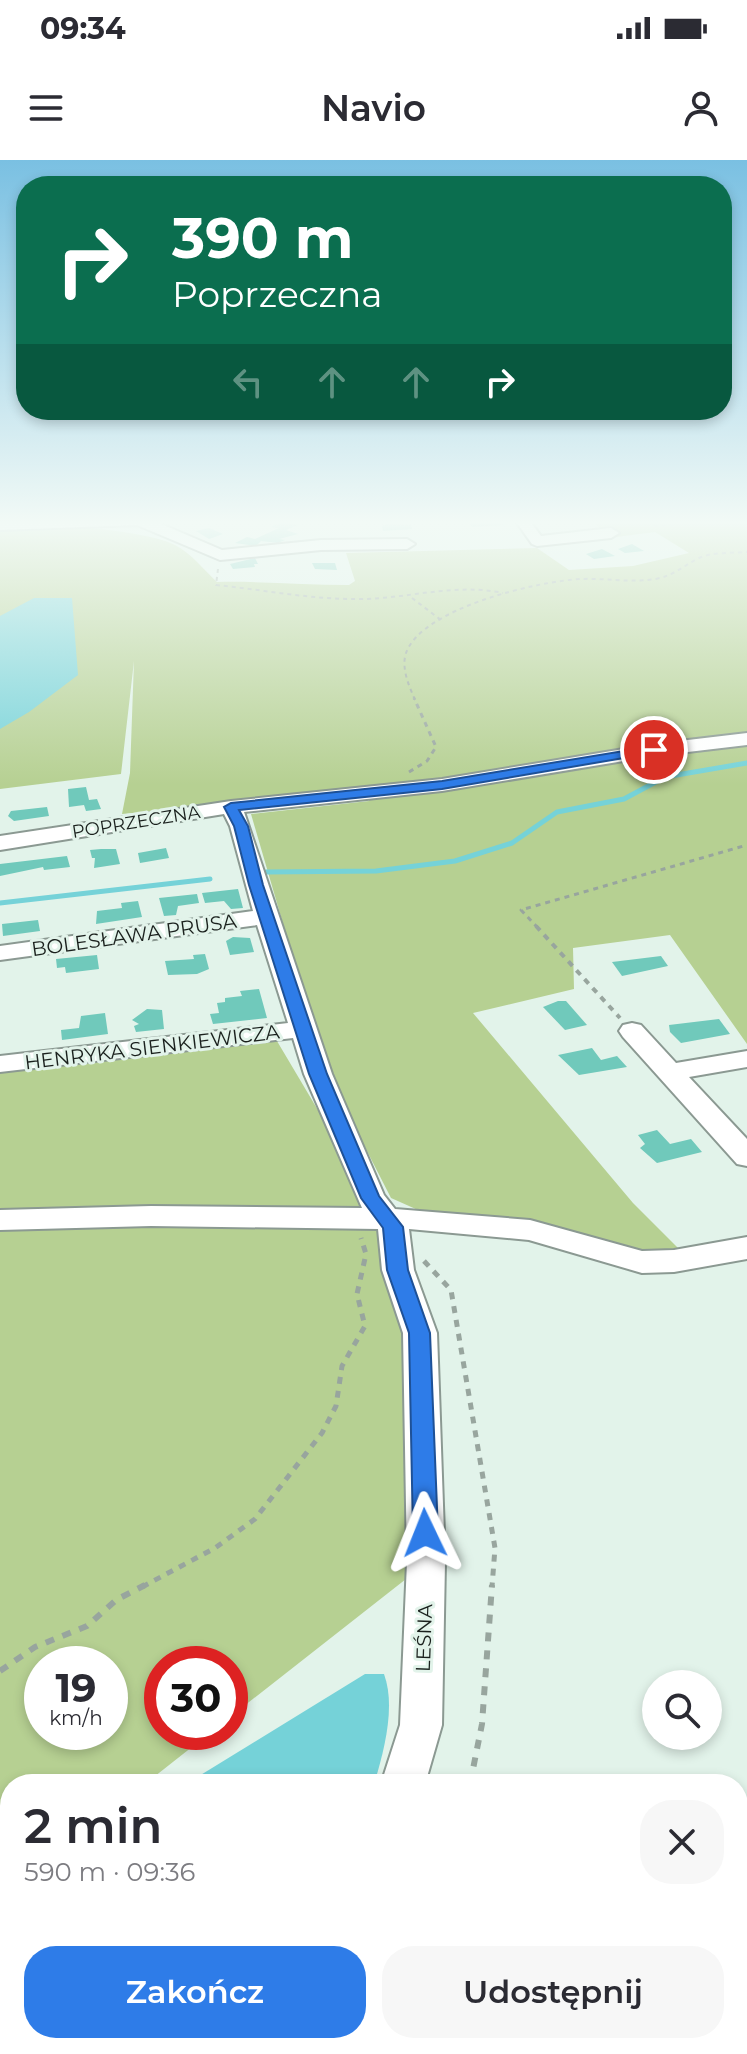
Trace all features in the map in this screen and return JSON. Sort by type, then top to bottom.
[{"type":"street","name":"POPRZECZNA","points":[[0,843],[231,807],[442,785],[654,750],[747,739]]},
{"type":"street","name":"LEŚNA","points":[[231,807],[241,826],[318,1074],[370,1198],[420,1333],[426,1562],[421,1725],[406,1774]]},
{"type":"street","name":"BOLESŁAWA PRUSA","points":[[0,953],[268,916]]},
{"type":"street","name":"HENRYKA SIENKIEWICZA","points":[[0,1064],[304,1029]]},
{"type":"street","points":[[632,1031],[747,1157]]},
{"type":"street","points":[[671,1072],[747,1059]]},
{"type":"street","points":[[0,1220],[151,1216],[508,1226],[642,1262],[674,1261],[747,1248]]},
{"type":"path","points":[[425,608],[441,620]]},
{"type":"path","points":[[407,773],[427,761],[436,747],[412,693],[405,655],[412,640],[458,608]]},
{"type":"path","points":[[632,1031],[521,910],[747,845]]},
{"type":"path","points":[[0,1671],[35,1647],[87,1626],[116,1600],[215,1548],[255,1519],[280,1483],[322,1433],[336,1406],[342,1366],[365,1326],[357,1294],[366,1254],[379,1222],[451,1290],[495,1548],[482,1724],[472,1774]]},
{"type":"green space","points":[[0,608],[747,608],[747,1044],[670,935],[573,948],[574,989],[473,1013],[633,1203],[682,1252],[655,1255],[485,1218],[418,1210],[391,1198],[326,1071],[251,814],[369,801],[370,790],[122,814],[130,773],[134,661],[121,774],[0,789]]},
{"type":"green space","points":[[274,1036],[360,1181],[392,1225],[420,1376],[406,1579],[248,1703],[248,1646],[144,1646],[144,1750],[188,1750],[158,1774],[0,1774],[0,1069]]},
{"type":"water","points":[[14,608],[73,608],[78,675],[29,712],[0,729],[0,616]]},
{"type":"water","points":[[365,1674],[384,1674],[389,1714],[377,1774],[202,1774],[241,1750],[248,1750],[248,1746]]},
{"type":"building","points":[[86,787],[89,800],[97,799],[101,809],[86,811],[84,805],[69,807],[68,789]]},
{"type":"building","points":[[47,807],[49,816],[14,821],[8,816],[11,811]]},
{"type":"building","points":[[166,848],[169,858],[140,863],[138,853]]},
{"type":"building","points":[[116,849],[120,864],[94,868],[95,858],[92,858],[90,850]]},
{"type":"building","points":[[67,856],[70,867],[44,870],[43,867],[0,876],[0,864]]},
{"type":"building","points":[[238,889],[243,908],[231,909],[224,901],[205,903],[202,893]]},
{"type":"building","points":[[197,894],[199,903],[178,906],[176,915],[164,916],[159,898]]},
{"type":"building","points":[[138,901],[142,917],[96,924],[97,911],[122,908],[121,903]]},
{"type":"building","points":[[38,920],[40,931],[3,936],[2,924]]},
{"type":"building","points":[[233,937],[250,938],[254,952],[230,955],[226,941]]},
{"type":"building","points":[[205,954],[209,969],[197,974],[168,975],[165,961],[194,959],[193,955]]},
{"type":"building","points":[[97,955],[99,969],[66,973],[65,967],[57,968],[56,959]]},
{"type":"building","points":[[661,956],[668,966],[622,976],[612,962]]},
{"type":"building","points":[[259,989],[267,1018],[213,1024],[210,1014],[219,1013],[217,1003],[225,1002],[225,998],[242,996],[240,991]]},
{"type":"building","points":[[566,1001],[587,1025],[565,1030],[543,1007]]},
{"type":"building","points":[[147,1009],[162,1010],[164,1029],[136,1032],[134,1026],[139,1024],[132,1020]]},
{"type":"building","points":[[105,1013],[108,1034],[62,1040],[61,1030],[79,1028],[81,1016]]},
{"type":"building","points":[[719,1019],[730,1034],[681,1043],[670,1032],[669,1025]]},
{"type":"building","points":[[592,1048],[601,1060],[617,1056],[627,1067],[579,1075],[558,1055]]},
{"type":"building","points":[[657,1130],[670,1144],[691,1139],[702,1152],[657,1163],[640,1148],[645,1144],[638,1135]]},
{"type":"waterway","points":[[266,872],[376,871],[455,861],[512,843],[557,812],[624,799],[665,777],[747,763]]},
{"type":"waterway","points":[[0,903],[210,879]]},
{"type":"route","points":[[425,1533],[420,1333],[398,1270],[393,1227],[370,1198],[318,1074],[256,885],[241,826],[231,807],[442,785],[654,750]]}]
